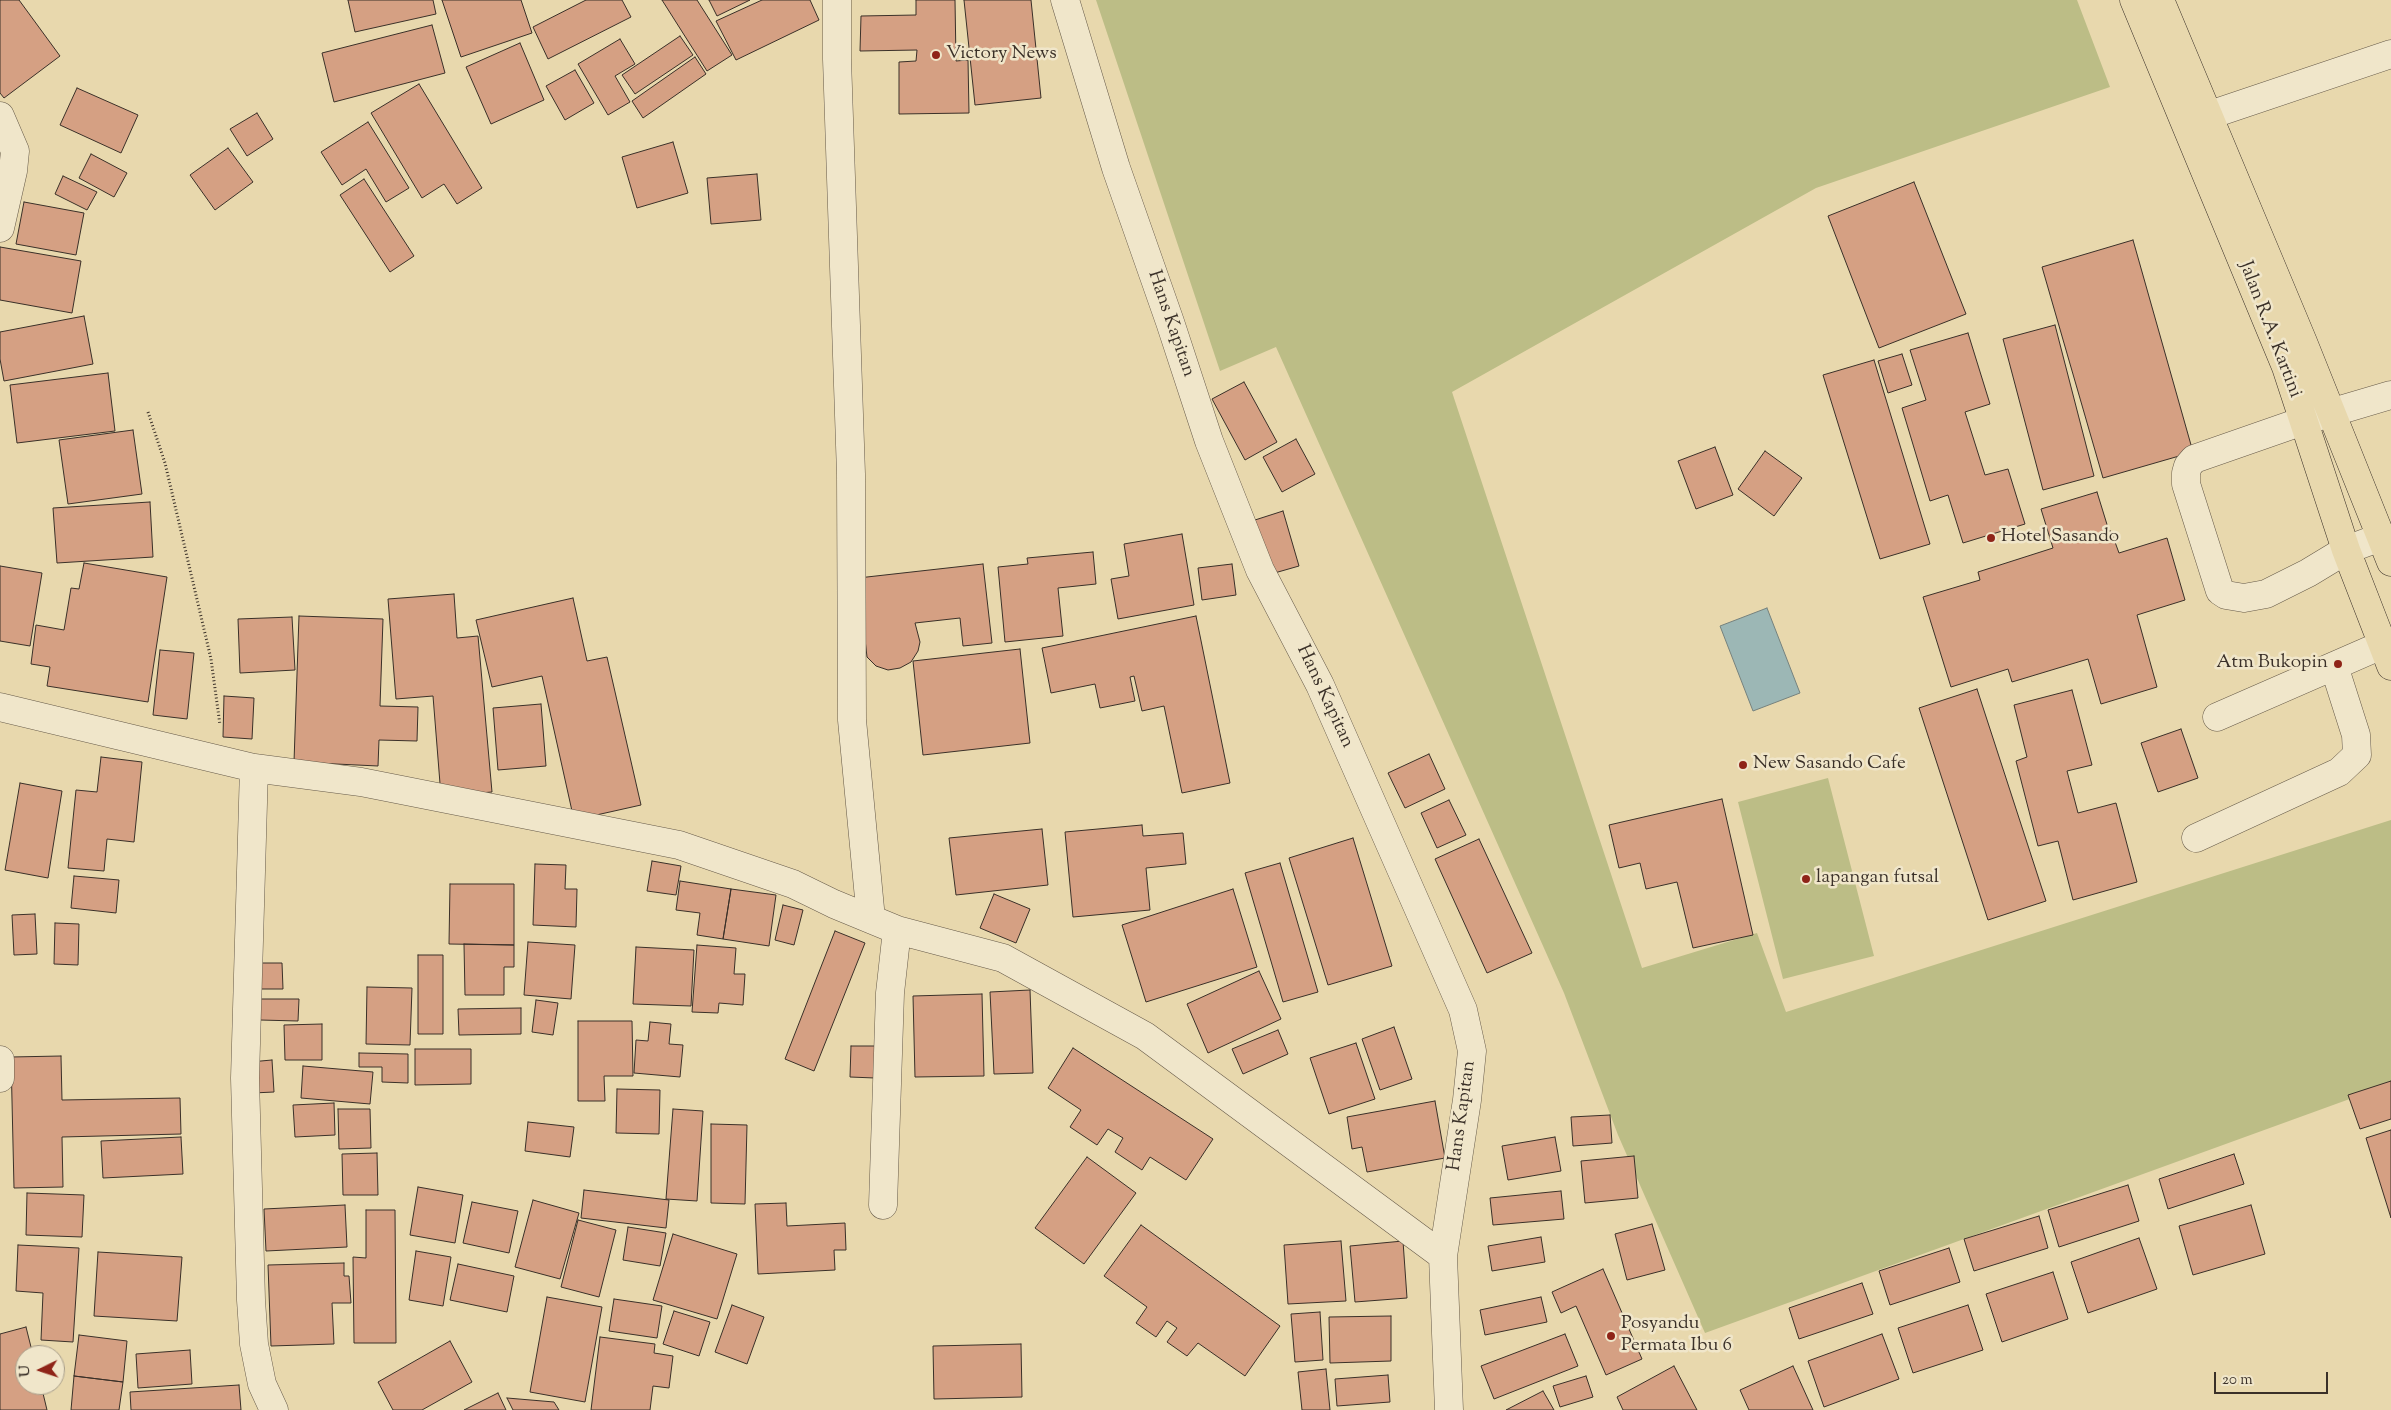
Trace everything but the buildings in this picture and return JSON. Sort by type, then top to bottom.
[{"type":"main road","name":"Jalan R.A. Kartini","points":[[2134,0],[2198,119],[2331,414],[2391,562]]},
{"type":"main road","name":"Jalan R.A. Kartini","points":[[2160,0],[2198,119],[2286,366],[2346,550],[2388,651]]},
{"type":"street","points":[[837,0],[837,59],[850,474],[852,720],[871,919]]},
{"type":"street","name":"Hans Kapitan","points":[[1064,0],[1116,168],[1209,441],[1260,570],[1320,685],[1463,1010],[1472,1051],[1467,1100],[1444,1256],[1449,1410]]},
{"type":"street","points":[[2198,119],[2308,80],[2391,54]]},
{"type":"street","points":[[0,116],[14,151],[13,171],[0,228]]},
{"type":"street","points":[[2381,537],[2346,550],[2308,573],[2261,596],[2244,598],[2226,595],[2220,591],[2186,484],[2188,466],[2194,459],[2304,421],[2391,396]]},
{"type":"street","points":[[2217,717],[2334,666],[2388,651]]},
{"type":"street","points":[[2196,838],[2339,772],[2357,755],[2356,735],[2334,666]]},
{"type":"street","points":[[0,707],[254,768],[361,782],[679,845],[793,884],[897,930],[1003,958],[1146,1036],[1444,1256]]},
{"type":"street","points":[[254,768],[244,1078],[251,1280],[256,1354],[262,1384],[274,1410]]},
{"type":"street","points":[[883,1205],[890,993],[897,930]]},
{"type":"street","points":[[0,1060],[0,1078]]},
{"type":"path","points":[[148,412],[164,463],[211,658],[219,709],[221,760]]},
{"type":"green space","points":[[1096,0],[2077,0],[2110,87],[1816,188],[1452,392],[1642,968],[1757,933],[1786,1012],[2391,820],[2391,1084],[1705,1333],[1618,1135],[1564,993],[1276,347],[1220,371]]},
{"type":"green space","name":"lapangan futsal","points":[[1828,778],[1874,956],[1783,979],[1738,802]]},
{"type":"water","points":[[1767,608],[1800,693],[1753,711],[1720,626]]},
{"type":"place","name":"Victory News","points":[[936,55]]},
{"type":"place","name":"Hotel Sasando","points":[[1991,538]]},
{"type":"place","name":"Atm Bukopin","points":[[2338,664]]},
{"type":"place","name":"New Sasando Cafe","points":[[1743,765]]},
{"type":"place","name":"lapangan futsal","points":[[1806,879]]},
{"type":"place","name":"Posyandu Permata Ibu 6","points":[[1611,1336]]}]
